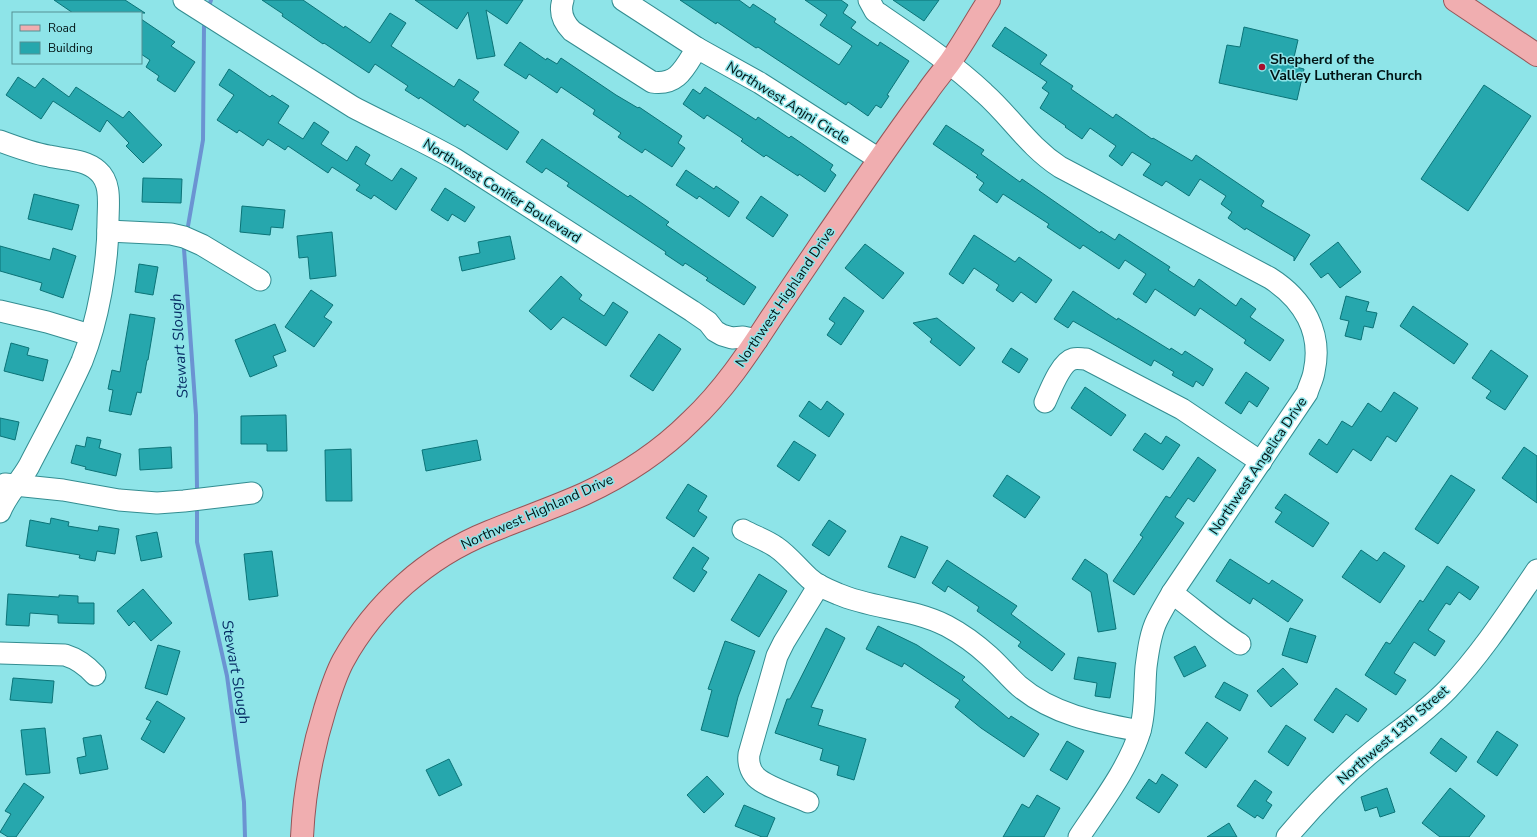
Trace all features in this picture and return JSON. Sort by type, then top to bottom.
[{"type":"main road","name":"Northwest Highland Drive","points":[[302,837],[304,798],[311,761],[318,730],[330,692],[342,664],[355,641],[379,609],[405,584],[434,561],[458,546],[486,533],[582,495],[619,476],[649,457],[685,427],[709,403],[736,370],[879,159],[950,62],[990,0]]},
{"type":"main road","points":[[1455,0],[1537,56]]},
{"type":"street","name":"Northwest Conifer Boulevard","points":[[184,0],[353,107],[376,120],[427,143],[455,159],[708,322],[715,331],[732,338],[743,337],[757,340]]},
{"type":"street","points":[[563,0],[561,8],[566,26],[652,82],[670,82],[679,75],[697,48]]},
{"type":"street","name":"Northwest Anjni Circle","points":[[623,0],[697,48],[760,83],[879,159]]},
{"type":"street","points":[[869,0],[875,11],[950,62]]},
{"type":"street","name":"Northwest Angelica Drive","points":[[950,62],[986,94],[1034,147],[1051,161],[1282,285],[1297,300],[1308,316],[1314,334],[1316,359],[1314,373],[1307,393],[1172,593],[1157,621],[1148,649],[1144,708],[1140,731],[1133,750],[1125,765],[1079,837]]},
{"type":"street","points":[[0,142],[49,156],[86,163],[99,172],[106,182],[108,190],[108,231],[103,282],[90,335],[72,382],[26,471],[8,484],[0,512]]},
{"type":"street","points":[[108,231],[171,234],[184,237],[202,245],[260,280]]},
{"type":"street","points":[[0,311],[48,322],[90,335]]},
{"type":"street","points":[[1044,402],[1068,361],[1079,358],[1086,359],[1182,409],[1261,462]]},
{"type":"street","points":[[8,484],[63,490],[119,500],[157,503],[252,492]]},
{"type":"street","points":[[743,530],[776,547],[810,579],[838,594],[853,599],[912,612],[930,618],[948,627],[973,642],[1019,686],[1052,707],[1070,715],[1102,724],[1140,731]]},
{"type":"street","name":"Northwest 13th Street","points":[[1287,837],[1312,807],[1336,783],[1372,752],[1419,716],[1447,690],[1480,654],[1537,570]]},
{"type":"street","points":[[808,802],[765,783],[756,777],[750,768],[748,761],[778,656],[784,642],[819,585]]},
{"type":"street","points":[[1172,593],[1220,632],[1240,644]]},
{"type":"street","points":[[0,653],[65,655],[74,658],[87,666],[95,675]]},
{"type":"building","points":[[54,0],[125,0],[145,13],[142,12],[72,12]]},
{"type":"building","points":[[262,0],[303,0],[344,28],[345,26],[370,43],[390,13],[406,23],[391,46],[454,87],[459,79],[479,92],[473,100],[519,132],[507,150],[467,124],[465,127],[420,97],[419,99],[405,90],[408,86],[375,64],[369,73],[324,43],[323,44],[282,16],[283,14]]},
{"type":"building","points":[[415,0],[523,0],[507,24],[486,10],[495,56],[477,59],[468,12],[457,29]]},
{"type":"building","points":[[680,0],[739,0],[750,8],[753,4],[776,19],[774,22],[839,65],[852,46],[820,25],[827,15],[805,0],[841,0],[848,5],[843,13],[856,22],[851,28],[878,46],[880,42],[909,61],[887,95],[889,96],[881,108],[876,105],[868,116],[848,102],[846,105],[758,47],[756,48],[717,22],[716,24]]},
{"type":"building","points":[[893,0],[939,0],[924,21]]},
{"type":"building","points":[[142,20],[175,42],[171,46],[195,62],[175,92],[157,80],[159,76],[146,67],[150,60],[142,55]]},
{"type":"building","points":[[1005,27],[1047,55],[1040,64],[1073,86],[1071,89],[1113,118],[1116,114],[1152,139],[1153,138],[1192,161],[1196,155],[1264,201],[1261,206],[1310,235],[1294,261],[1294,257],[1246,228],[1245,230],[1228,218],[1232,212],[1221,204],[1226,196],[1200,179],[1189,196],[1166,181],[1162,186],[1143,175],[1151,164],[1132,152],[1122,166],[1109,156],[1116,146],[1090,128],[1082,139],[1040,108],[1049,93],[1042,88],[1047,82],[992,46]]},
{"type":"building","points":[[1244,27],[1298,40],[1292,66],[1304,69],[1297,100],[1219,83],[1227,45],[1240,47]]},
{"type":"building","points":[[520,42],[546,60],[547,58],[557,64],[561,58],[616,95],[638,108],[639,107],[682,136],[678,143],[685,148],[672,167],[645,149],[642,153],[618,137],[621,133],[593,114],[595,110],[561,87],[557,93],[529,74],[526,79],[504,65]]},
{"type":"building","points":[[229,69],[270,97],[272,95],[289,106],[278,123],[303,139],[314,122],[329,132],[321,144],[347,161],[356,146],[370,155],[365,164],[392,181],[401,168],[417,178],[396,210],[374,195],[371,199],[356,190],[360,185],[332,167],[328,173],[288,146],[285,150],[268,139],[263,146],[239,130],[237,133],[217,120],[234,95],[219,85]]},
{"type":"building","points":[[18,77],[35,88],[43,78],[69,97],[76,87],[123,118],[129,111],[162,145],[143,163],[126,146],[129,143],[107,120],[100,132],[53,101],[41,119],[6,95]]},
{"type":"building","points":[[1484,85],[1531,116],[1468,211],[1421,179]]},
{"type":"building","points":[[705,87],[756,120],[758,117],[789,138],[791,136],[833,165],[830,170],[836,175],[825,192],[799,174],[798,176],[766,155],[764,157],[741,141],[743,139],[707,115],[704,119],[683,104],[693,89],[700,94]]},
{"type":"building","points":[[946,125],[984,150],[981,154],[1020,182],[1022,179],[1100,233],[1101,231],[1115,240],[1119,234],[1170,267],[1168,270],[1194,287],[1199,279],[1236,306],[1241,298],[1256,309],[1250,317],[1284,340],[1270,361],[1244,343],[1246,340],[1200,308],[1195,316],[1155,289],[1146,303],[1133,294],[1146,274],[1125,260],[1119,269],[1083,245],[1080,249],[1047,227],[1049,224],[1003,194],[997,203],[979,190],[984,183],[976,177],[978,175],[933,144]]},
{"type":"building","points":[[542,139],[628,197],[630,195],[669,222],[666,225],[756,287],[744,305],[706,280],[708,278],[685,263],[683,266],[665,254],[666,252],[567,186],[569,183],[546,168],[542,173],[526,162]]},
{"type":"building","points":[[686,170],[714,189],[716,186],[739,202],[729,217],[699,196],[697,199],[676,185]]},
{"type":"building","points":[[143,178],[182,179],[181,203],[142,202]]},
{"type":"building","points":[[445,188],[475,207],[465,222],[452,214],[448,221],[431,210]]},
{"type":"building","points":[[34,194],[79,205],[72,230],[28,219]]},
{"type":"building","points":[[761,196],[788,215],[773,237],[746,218]]},
{"type":"building","points":[[242,206],[285,210],[283,228],[271,227],[270,235],[240,232]]},
{"type":"building","points":[[332,232],[336,276],[310,279],[308,257],[299,258],[297,236]]},
{"type":"building","points":[[974,235],[1015,262],[1019,257],[1052,280],[1036,303],[1021,292],[1013,302],[996,290],[999,285],[974,268],[963,284],[949,274]]},
{"type":"building","points":[[510,236],[515,259],[462,271],[459,257],[480,253],[478,242]]},
{"type":"building","points":[[1338,242],[1361,272],[1340,288],[1328,273],[1321,278],[1310,264]]},
{"type":"building","points":[[865,244],[904,273],[883,299],[845,268]]},
{"type":"building","points":[[0,246],[50,260],[53,248],[76,256],[63,298],[40,290],[42,283],[0,271]]},
{"type":"building","points":[[139,264],[158,267],[153,295],[135,292]]},
{"type":"building","points":[[561,276],[582,295],[579,299],[604,316],[613,302],[628,312],[606,346],[563,317],[551,330],[529,311]]},
{"type":"building","points":[[311,290],[333,305],[324,317],[332,322],[314,347],[285,327]]},
{"type":"building","points":[[1073,291],[1117,320],[1118,318],[1170,350],[1171,348],[1182,355],[1185,351],[1213,369],[1203,386],[1196,381],[1193,387],[1172,375],[1174,372],[1154,360],[1151,366],[1073,321],[1068,328],[1054,319]]},
{"type":"building","points":[[1346,296],[1369,302],[1366,311],[1377,313],[1373,328],[1364,326],[1361,340],[1345,336],[1349,321],[1340,319]]},
{"type":"building","points":[[844,297],[864,311],[841,345],[827,335],[835,323],[829,319]]},
{"type":"building","points":[[1413,306],[1468,344],[1454,364],[1400,326]]},
{"type":"building","points":[[130,314],[155,318],[141,393],[137,392],[131,415],[109,411],[113,390],[108,389],[112,370],[120,372]]},
{"type":"building","points":[[937,318],[975,348],[960,366],[930,342],[932,339],[913,323]]},
{"type":"building","points":[[275,324],[286,351],[273,356],[277,366],[250,377],[235,340]]},
{"type":"building","points":[[659,334],[681,349],[653,391],[630,376]]},
{"type":"building","points":[[11,343],[29,348],[27,355],[48,360],[43,381],[4,371]]},
{"type":"building","points":[[1011,348],[1028,359],[1019,373],[1002,362]]},
{"type":"building","points":[[1491,350],[1528,376],[1505,410],[1486,398],[1491,391],[1472,378]]},
{"type":"building","points":[[1246,372],[1269,388],[1257,407],[1249,401],[1241,414],[1225,403]]},
{"type":"building","points":[[1085,387],[1126,415],[1111,436],[1071,408]]},
{"type":"building","points":[[1394,392],[1418,408],[1396,442],[1387,436],[1371,461],[1353,449],[1337,473],[1309,454],[1319,439],[1327,445],[1342,421],[1352,427],[1368,403],[1381,412]]},
{"type":"building","points":[[809,401],[821,410],[827,401],[844,414],[829,437],[799,416]]},
{"type":"building","points":[[286,415],[287,451],[267,451],[267,444],[241,444],[241,416]]},
{"type":"building","points":[[0,418],[19,422],[15,440],[0,436]]},
{"type":"building","points":[[1145,433],[1161,444],[1166,436],[1180,445],[1163,470],[1133,450]]},
{"type":"building","points":[[87,437],[101,440],[99,448],[121,454],[116,476],[85,469],[86,467],[71,463],[76,445],[85,447]]},
{"type":"building","points":[[477,440],[481,460],[426,471],[422,450]]},
{"type":"building","points":[[794,441],[816,455],[799,481],[777,466]]},
{"type":"building","points":[[171,447],[172,468],[140,470],[139,449]]},
{"type":"building","points":[[1524,447],[1537,456],[1537,503],[1502,478]]},
{"type":"building","points":[[351,449],[352,501],[326,501],[325,450]]},
{"type":"building","points":[[1198,457],[1216,470],[1194,502],[1188,498],[1175,517],[1184,523],[1134,595],[1113,581],[1143,537],[1140,535],[1166,496],[1170,498]]},
{"type":"building","points":[[1007,475],[1040,497],[1025,518],[993,496]]},
{"type":"building","points":[[1451,475],[1475,490],[1438,544],[1415,529]]},
{"type":"building","points":[[688,484],[707,496],[698,511],[707,517],[694,537],[666,518]]},
{"type":"building","points":[[1285,494],[1329,523],[1313,547],[1275,522],[1282,512],[1275,508]]},
{"type":"building","points":[[51,518],[69,522],[68,526],[98,531],[99,526],[119,529],[115,554],[97,551],[95,561],[79,558],[80,555],[26,546],[30,520],[50,524]]},
{"type":"building","points":[[829,520],[846,531],[829,556],[812,545]]},
{"type":"building","points":[[157,532],[162,557],[141,561],[136,536]]},
{"type":"building","points":[[901,536],[928,547],[915,578],[888,567]]},
{"type":"building","points":[[693,547],[709,558],[702,569],[707,572],[694,592],[673,578]]},
{"type":"building","points":[[1361,550],[1377,561],[1384,552],[1405,566],[1380,603],[1342,577]]},
{"type":"building","points":[[272,551],[278,596],[249,600],[244,554]]},
{"type":"building","points":[[1085,559],[1107,574],[1116,629],[1098,632],[1091,592],[1072,579]]},
{"type":"building","points":[[1230,559],[1269,584],[1272,580],[1303,600],[1288,622],[1253,598],[1250,604],[1216,581]]},
{"type":"building","points":[[947,560],[1017,606],[1011,614],[1065,654],[1052,671],[1018,646],[1021,642],[977,611],[979,607],[948,586],[945,592],[932,583]]},
{"type":"building","points":[[1447,566],[1479,587],[1470,600],[1459,592],[1450,605],[1446,603],[1428,630],[1445,641],[1435,656],[1414,642],[1394,673],[1406,680],[1396,695],[1365,675],[1386,642],[1390,644],[1420,600],[1423,602]]},
{"type":"building","points":[[759,574],[787,591],[759,637],[731,620]]},
{"type":"building","points":[[143,589],[172,623],[151,641],[134,621],[129,626],[117,611]]},
{"type":"building","points":[[8,594],[59,597],[59,595],[78,596],[78,603],[94,603],[94,624],[58,623],[58,615],[30,613],[29,626],[6,625]]},
{"type":"building","points":[[878,626],[917,645],[965,677],[962,680],[1009,719],[1011,716],[1039,734],[1024,757],[981,728],[955,707],[960,700],[904,663],[902,667],[866,649]]},
{"type":"building","points":[[826,628],[845,638],[811,707],[823,710],[818,725],[866,739],[854,780],[837,775],[839,766],[820,760],[823,749],[775,733],[787,699],[790,699]]},
{"type":"building","points":[[1290,628],[1316,636],[1307,663],[1282,655]]},
{"type":"building","points":[[725,641],[755,651],[738,697],[728,737],[701,730],[712,690],[708,689]]},
{"type":"building","points":[[158,645],[180,651],[167,695],[145,688]]},
{"type":"building","points":[[1195,646],[1206,666],[1184,677],[1174,657]]},
{"type":"building","points":[[1078,657],[1116,663],[1110,698],[1095,696],[1097,683],[1074,679]]},
{"type":"building","points":[[1283,668],[1298,684],[1271,707],[1257,691]]},
{"type":"building","points":[[13,678],[54,681],[52,703],[10,700]]},
{"type":"building","points":[[1224,682],[1248,695],[1240,711],[1215,697]]},
{"type":"building","points":[[1336,688],[1367,709],[1358,722],[1346,714],[1333,733],[1314,720]]},
{"type":"building","points":[[157,701],[185,718],[164,753],[141,739],[151,721],[146,719]]},
{"type":"building","points":[[1207,722],[1228,738],[1206,768],[1185,753]]},
{"type":"building","points":[[1286,725],[1306,738],[1288,766],[1268,752]]},
{"type":"building","points":[[45,728],[50,773],[26,775],[21,730]]},
{"type":"building","points":[[1497,731],[1518,745],[1497,776],[1477,762]]},
{"type":"building","points":[[101,735],[108,769],[80,774],[77,758],[86,756],[83,738]]},
{"type":"building","points":[[1441,738],[1467,757],[1456,772],[1430,753]]},
{"type":"building","points":[[1067,741],[1084,751],[1067,780],[1050,770]]},
{"type":"building","points":[[449,759],[462,785],[439,796],[426,770]]},
{"type":"building","points":[[1162,774],[1178,785],[1159,813],[1136,798],[1149,779],[1156,784]]},
{"type":"building","points":[[707,776],[724,794],[704,813],[687,795]]},
{"type":"building","points":[[1255,780],[1272,792],[1266,801],[1272,805],[1263,819],[1257,815],[1255,818],[1237,806]]},
{"type":"building","points":[[24,783],[44,797],[16,837],[8,837],[0,832],[11,814],[5,811]]},
{"type":"building","points":[[1387,788],[1395,812],[1380,817],[1377,807],[1365,811],[1361,797]]},
{"type":"building","points":[[1450,788],[1485,816],[1469,837],[1440,837],[1422,823]]},
{"type":"building","points":[[1037,795],[1060,808],[1044,837],[1003,837],[1022,804],[1029,808]]},
{"type":"building","points":[[744,805],[775,818],[767,837],[762,837],[735,826]]},
{"type":"building","points":[[1229,823],[1237,837],[1207,837]]},
{"type":"waterway","name":"Stewart Slough","points":[[188,226],[203,140],[204,26]]},
{"type":"waterway","name":"Stewart Slough","points":[[184,249],[196,415],[197,488]]},
{"type":"waterway","name":"Stewart Slough","points":[[197,511],[197,542],[227,676],[244,802],[245,837]]},
{"type":"place","name":"Shepherd of the Valley Lutheran Church","points":[[1262,67]]}]
